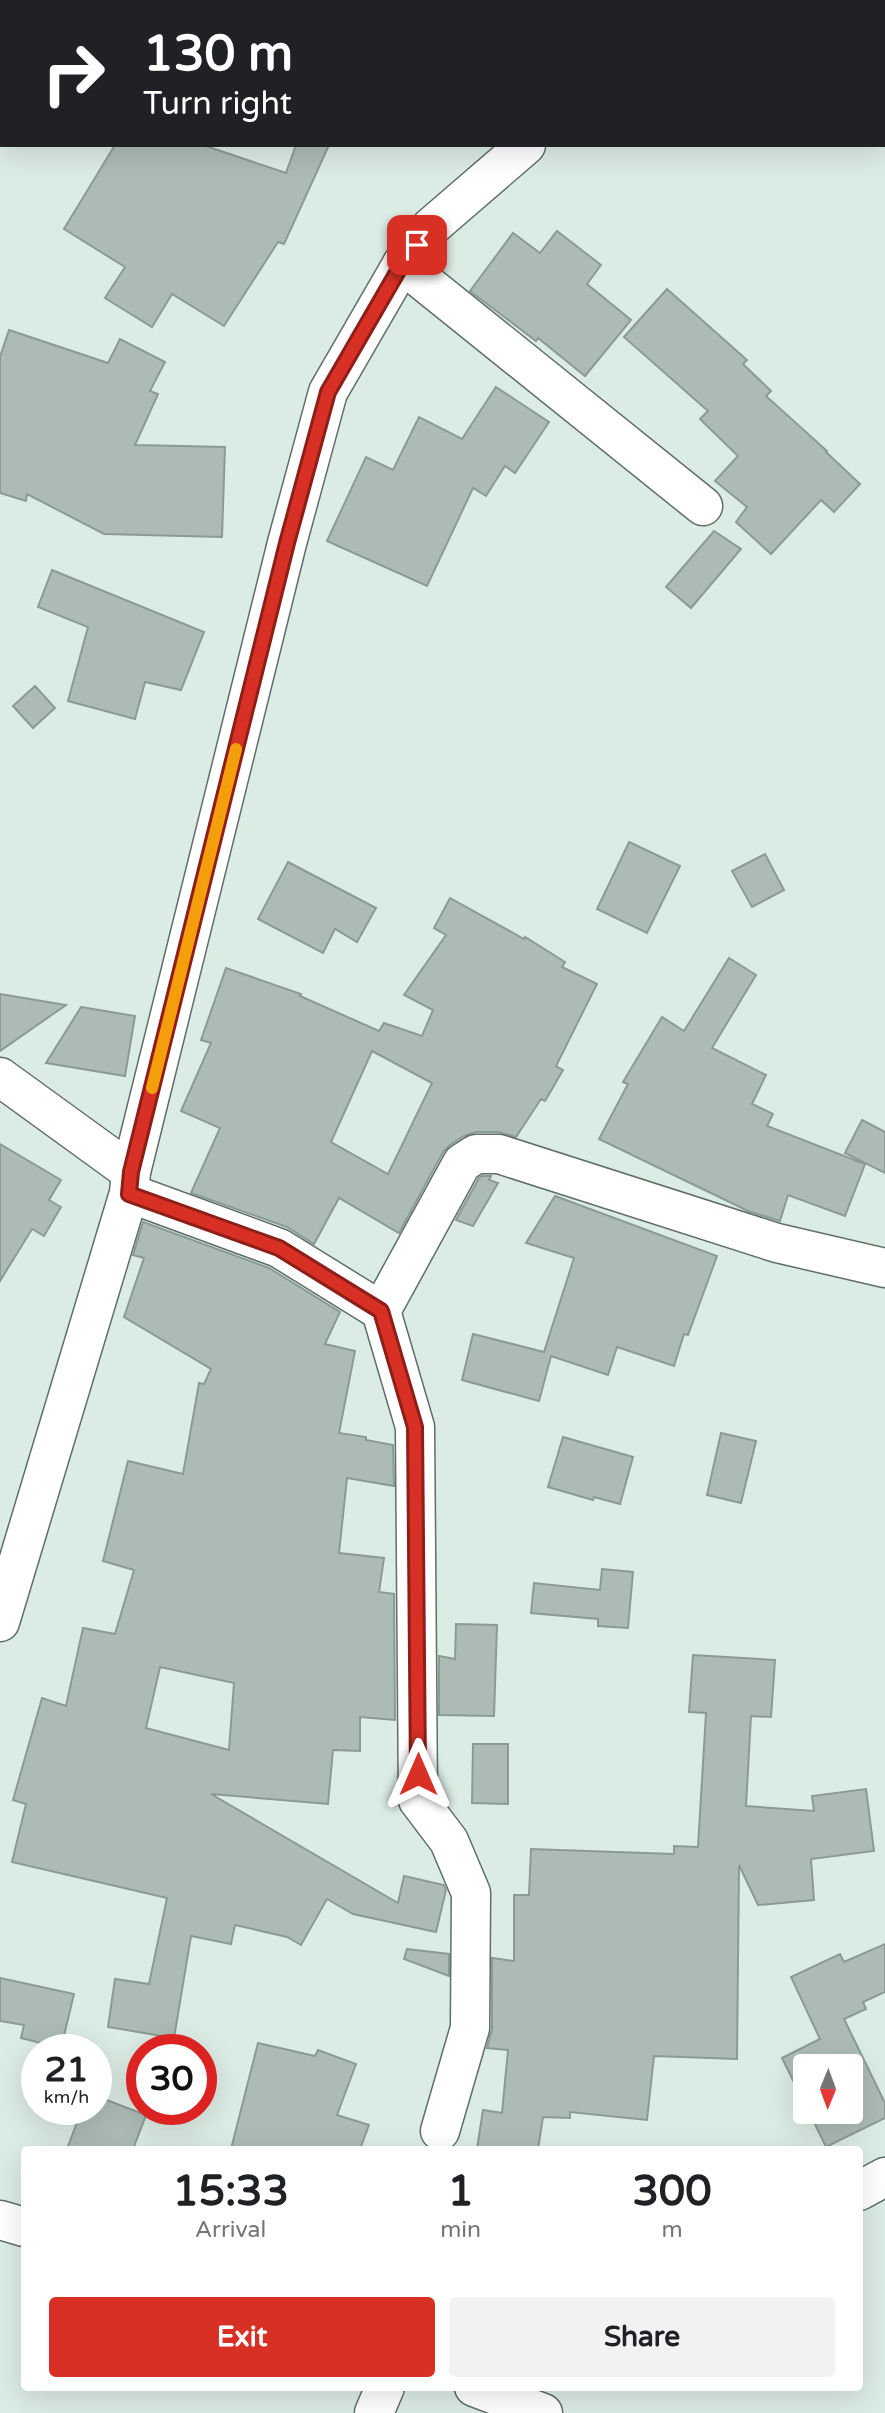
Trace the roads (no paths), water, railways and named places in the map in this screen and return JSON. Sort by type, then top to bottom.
[{"type":"street","points":[[0,1622],[130,1183],[287,543],[328,392],[402,264],[431,227],[524,147]]},
{"type":"street","points":[[402,264],[703,506]]},
{"type":"street","points":[[0,1077],[130,1183],[279,1248],[381,1311],[415,1427],[418,1800],[449,1841],[471,1893],[470,2028],[440,2130]]},
{"type":"street","points":[[381,1311],[462,1163],[476,1154],[499,1154],[777,1243],[885,1268]]},
{"type":"street","points":[[863,2189],[885,2177]]},
{"type":"street","points":[[0,2220],[21,2226]]},
{"type":"street","points":[[374,2413],[383,2391]]},
{"type":"street","points":[[485,2391],[543,2413]]}]
